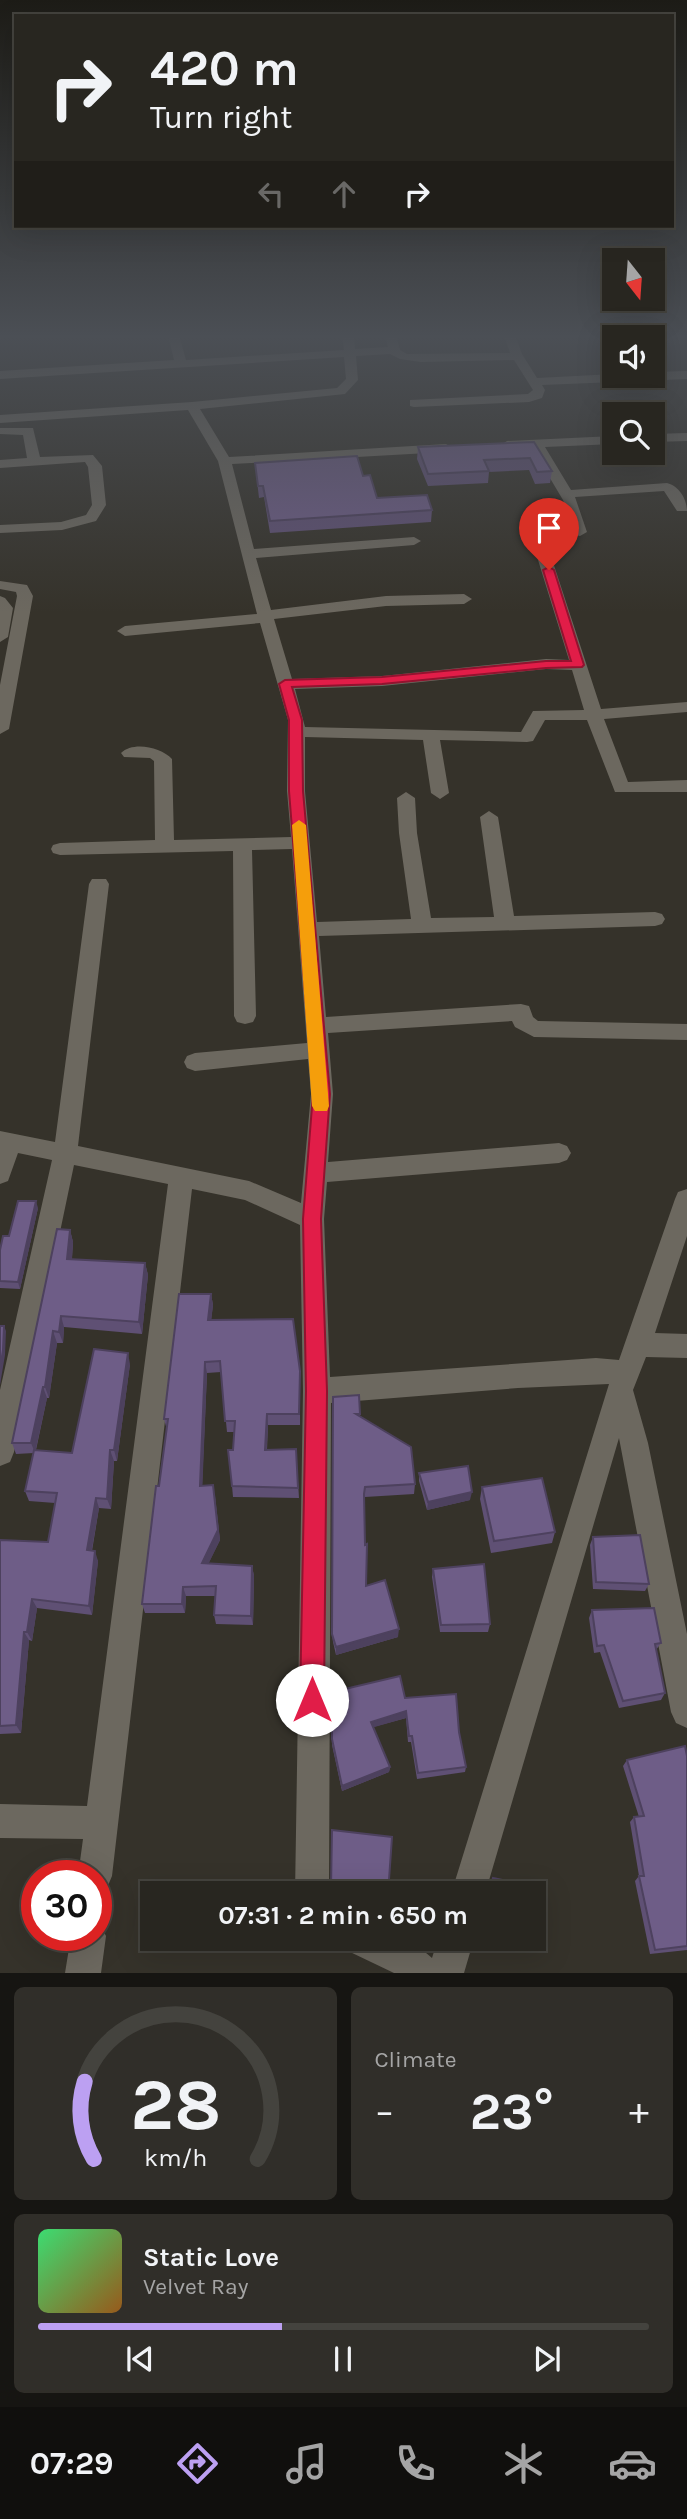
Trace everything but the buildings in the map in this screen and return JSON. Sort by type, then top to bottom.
[{"type":"street","points":[[205,427],[225,461],[248,554],[296,720],[300,843],[322,1094],[312,1219],[317,1391],[312,1881]]},
{"type":"street","points":[[0,431],[29,431],[34,461]]},
{"type":"street","points":[[665,438],[687,437]]},
{"type":"street","points":[[490,446],[602,440]]},
{"type":"street","points":[[536,443],[572,506],[580,532]]},
{"type":"street","points":[[225,461],[462,447]]},
{"type":"street","points":[[0,464],[81,457],[93,461],[99,505],[91,518],[75,524],[0,529]]},
{"type":"street","points":[[565,494],[667,487],[682,508]]},
{"type":"street","points":[[248,554],[414,541]]},
{"type":"street","points":[[541,547],[594,715],[621,788],[687,786]]},
{"type":"street","points":[[0,586],[22,588],[25,596],[0,729]]},
{"type":"street","points":[[125,631],[266,617],[386,601],[464,599]]},
{"type":"street","points":[[0,601],[5,608],[0,637]]},
{"type":"street","points":[[285,684],[382,681],[546,664],[578,665]]},
{"type":"street","points":[[296,732],[527,737],[538,715],[594,715],[687,707]]},
{"type":"street","points":[[430,735],[440,793]]},
{"type":"street","points":[[130,753],[154,753],[163,759],[165,846]]},
{"type":"street","points":[[405,798],[422,925]]},
{"type":"street","points":[[489,817],[505,923]]},
{"type":"street","points":[[60,849],[300,843]]},
{"type":"street","points":[[242,845],[244,1016]]},
{"type":"street","points":[[0,1452],[65,1153],[99,884]]},
{"type":"street","points":[[307,929],[655,919]]},
{"type":"street","points":[[195,1062],[317,1038],[522,1012],[523,1021],[534,1029],[687,1032]]},
{"type":"street","points":[[0,1174],[5,1141],[249,1191],[312,1219]]},
{"type":"street","points":[[316,1173],[559,1153]]},
{"type":"street","points":[[98,1860],[181,1177]]},
{"type":"street","points":[[472,1881],[623,1382],[687,1199]]},
{"type":"street","points":[[638,1345],[687,1346]]},
{"type":"street","points":[[317,1391],[583,1371],[623,1382]]},
{"type":"street","points":[[623,1382],[687,1712]]},
{"type":"street","points":[[0,1821],[102,1823]]},
{"type":"street","points":[[83,1973],[86,1951]]},
{"type":"street","points":[[386,1951],[410,1962],[422,1973]]},
{"type":"street","points":[[446,1973],[452,1951]]},
{"type":"slow traffic","points":[[299,825],[321,1106]]},
{"type":"route","points":[[312,1700],[317,1391],[312,1219],[322,1094],[296,791],[296,720],[285,684],[382,681],[546,664],[578,665],[549,570]]}]
